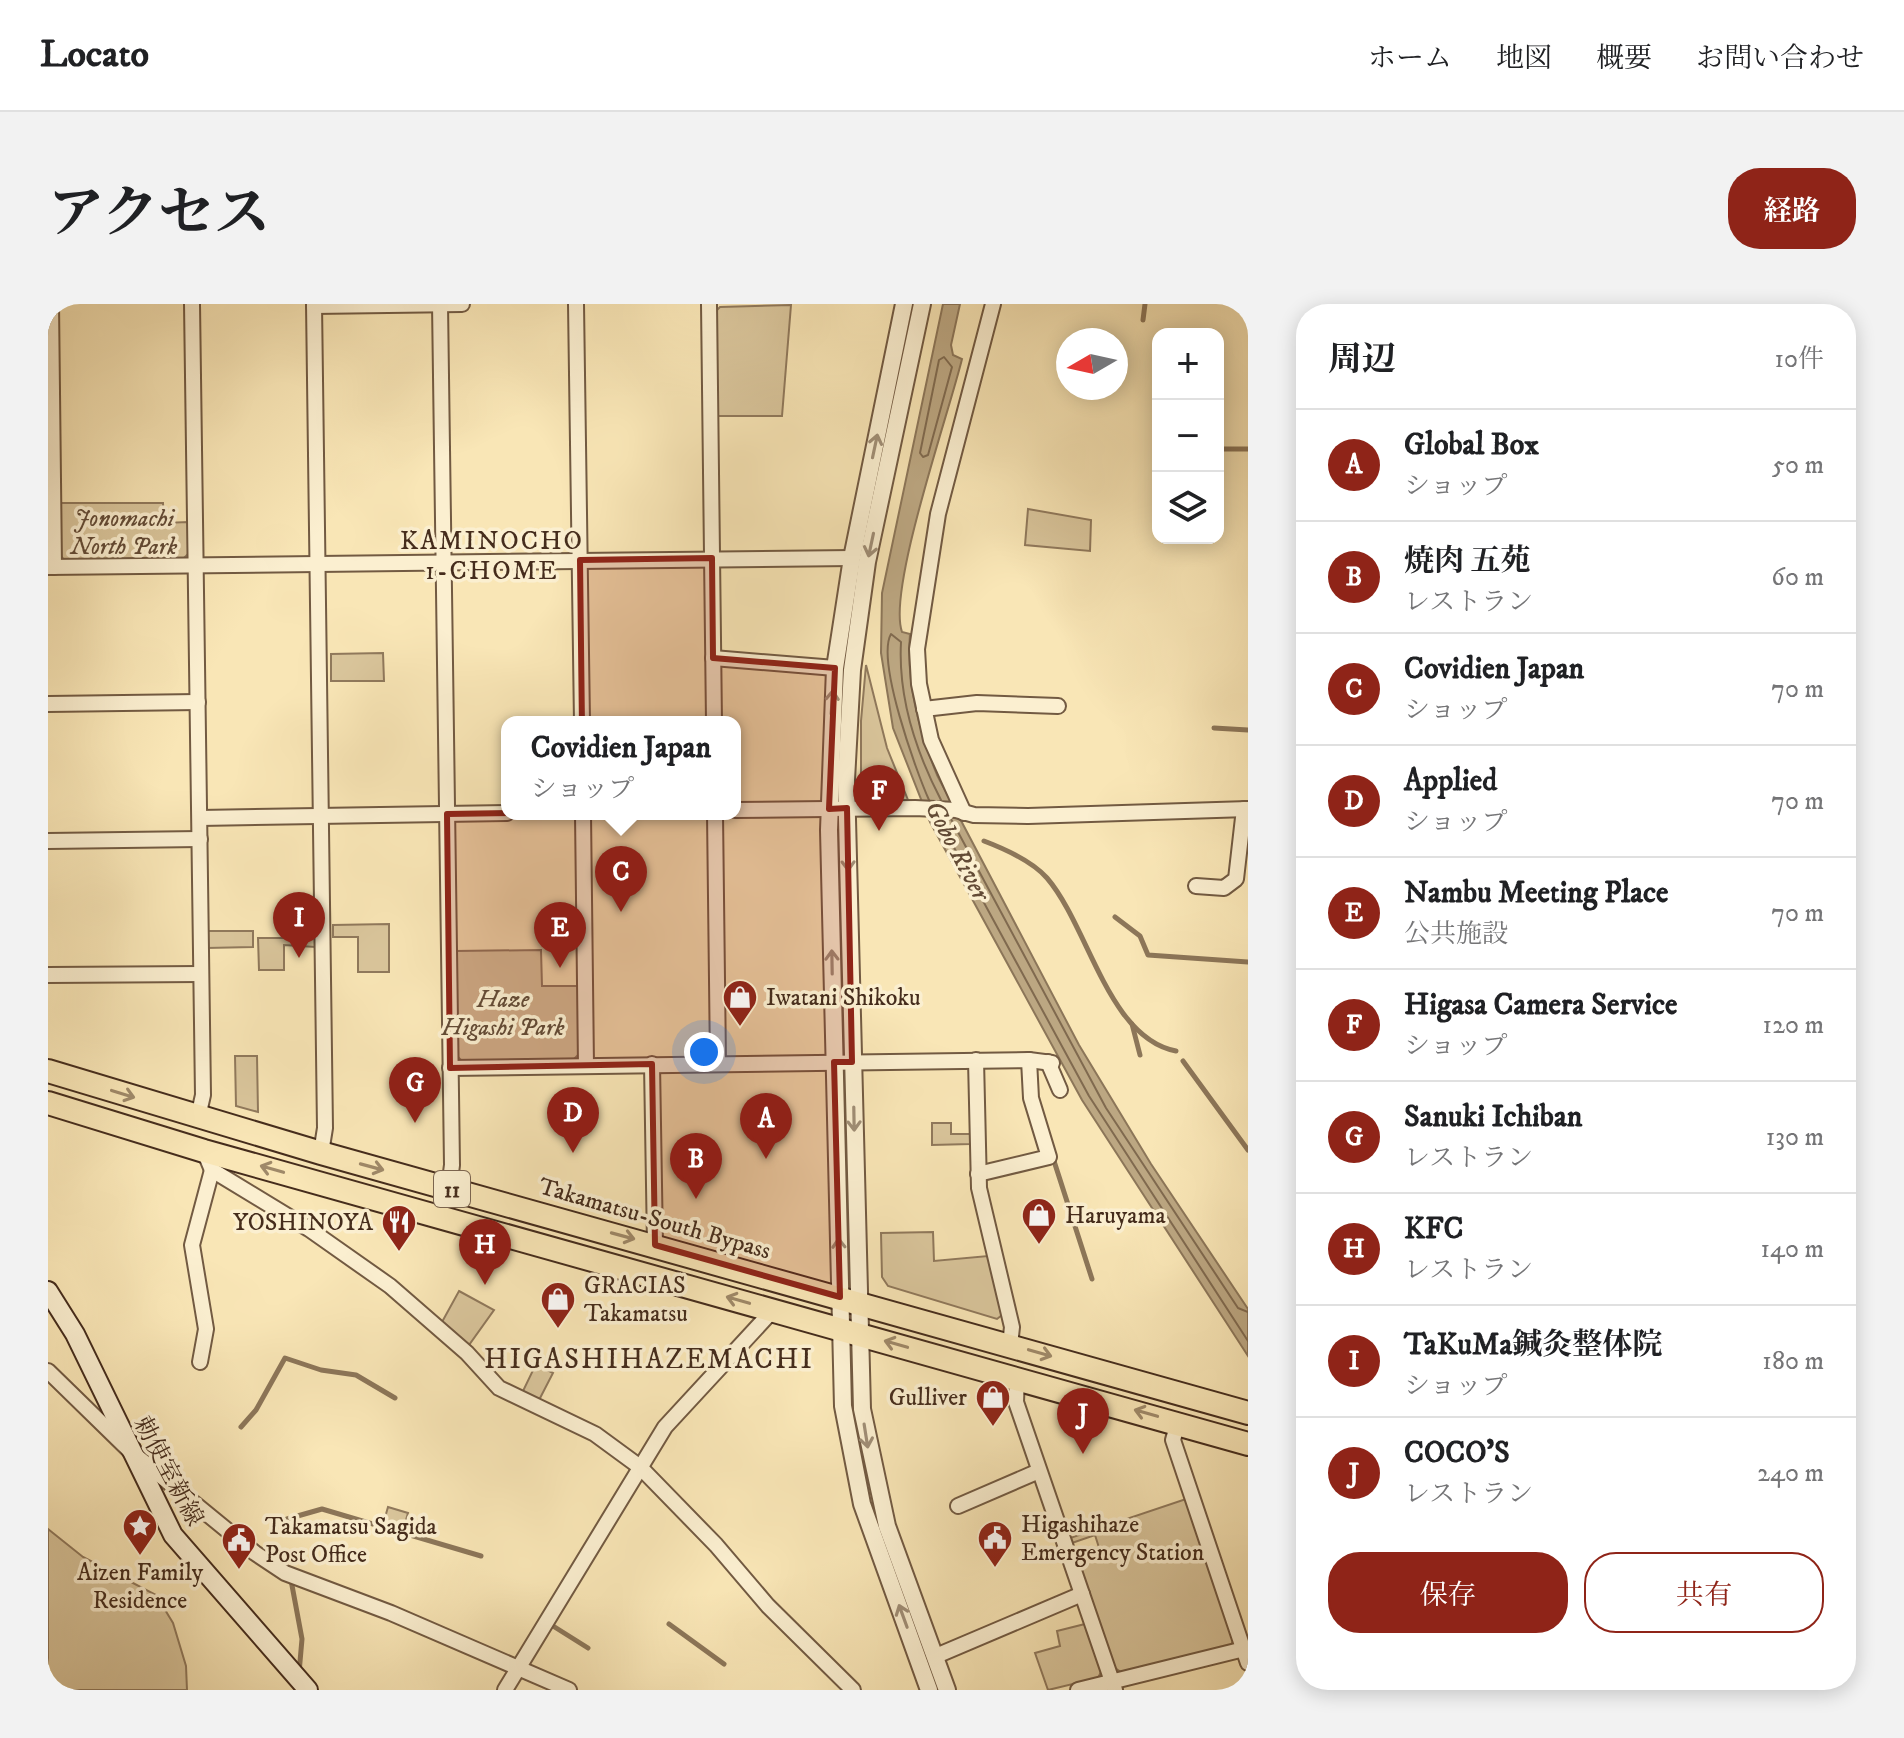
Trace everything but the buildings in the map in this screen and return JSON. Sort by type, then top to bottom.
[{"type":"highway","name":"Takamatsu-South Bypass","points":[[48,1071],[321,1153],[1248,1413]]},
{"type":"highway","name":"11","points":[[48,1103],[208,1160],[774,1309],[1248,1444]]},
{"type":"main road","name":"勅使室新線","points":[[48,1291],[75,1334],[173,1535],[299,1683]]},
{"type":"street","points":[[51,304],[51,567],[852,558]]},
{"type":"street","points":[[192,304],[203,1095],[198,1117]]},
{"type":"street","points":[[440,304],[452,1170],[449,1188]]},
{"type":"street","points":[[321,1153],[325,1128],[314,305],[462,304]]},
{"type":"street","points":[[576,304],[582,716]]},
{"type":"street","points":[[709,304],[714,716]]},
{"type":"street","points":[[849,1300],[834,1062],[829,809],[835,668],[852,558],[904,304]]},
{"type":"street","points":[[922,304],[863,589],[847,728],[852,1062],[847,1434],[862,1504],[929,1690]]},
{"type":"street","points":[[960,811],[931,740],[917,649],[938,514],[993,304]]},
{"type":"street","points":[[713,658],[835,668]]},
{"type":"street","points":[[48,704],[198,702]]},
{"type":"street","points":[[924,709],[977,703],[1058,706]]},
{"type":"street","points":[[741,810],[920,808],[1028,816],[1246,809],[1236,879],[1224,888],[1196,886]]},
{"type":"street","points":[[200,818],[501,813]]},
{"type":"street","points":[[583,820],[586,1066]]},
{"type":"street","points":[[715,820],[718,1063]]},
{"type":"street","points":[[48,841],[200,839]]},
{"type":"street","points":[[48,975],[201,974]]},
{"type":"street","points":[[976,1060],[978,1174],[1012,1327],[1010,1345]]},
{"type":"street","points":[[450,1068],[1029,1060],[1050,1063],[1060,1090]]},
{"type":"street","points":[[978,1174],[1049,1157],[1031,1098],[1029,1060]]},
{"type":"street","points":[[652,1064],[655,1245]]},
{"type":"street","points":[[200,1362],[206,1329],[192,1245],[208,1160],[366,1268],[467,1353],[499,1388],[595,1434],[640,1467],[716,1545],[768,1606],[853,1690]]},
{"type":"street","points":[[505,1690],[665,1427],[774,1309]]},
{"type":"street","points":[[849,1331],[876,1489],[947,1690]]},
{"type":"street","points":[[48,1371],[129,1450],[255,1553],[285,1573],[391,1613],[569,1690]]},
{"type":"street","points":[[1017,1377],[1016,1402],[1114,1686]]},
{"type":"street","points":[[1078,1690],[1114,1686],[1247,1653],[1173,1440],[1178,1422]]},
{"type":"street","points":[[958,1506],[1039,1471]]},
{"type":"street","points":[[936,1656],[1082,1594]]},
{"type":"highlighted area","points":[[712,558],[713,658],[835,668],[829,809],[847,808],[852,1062],[834,1062],[840,1297],[655,1245],[652,1064],[450,1068],[447,814],[583,812],[580,560]]},
{"type":"green space","points":[[791,305],[782,416],[717,416],[715,312],[720,307]]},
{"type":"green space","name":"Jonomachi North Park","points":[[59,503],[163,503],[164,523],[188,522],[189,553],[183,559],[65,561],[60,555]]},
{"type":"green space","points":[[1028,509],[1091,520],[1090,551],[1025,545]]},
{"type":"green space","points":[[383,653],[384,681],[331,681],[331,654]]},
{"type":"green space","points":[[866,665],[887,748],[908,800],[868,801],[861,795],[861,721]]},
{"type":"green space","points":[[389,924],[389,972],[358,972],[358,937],[333,937],[333,925]]},
{"type":"green space","points":[[207,931],[253,931],[253,947],[207,948]]},
{"type":"green space","points":[[258,938],[315,938],[315,947],[284,945],[284,970],[259,970]]},
{"type":"green space","name":"Haze Higashi Park","points":[[541,950],[542,986],[579,986],[579,1054],[574,1059],[462,1061],[457,1056],[456,951]]},
{"type":"green space","points":[[235,1056],[257,1056],[258,1112],[236,1106]]},
{"type":"green space","points":[[932,1123],[951,1123],[951,1134],[970,1134],[970,1144],[932,1145]]},
{"type":"green space","points":[[933,1232],[934,1261],[988,1256],[1002,1315],[997,1319],[888,1286],[882,1277],[881,1233]]},
{"type":"green space","points":[[459,1291],[494,1310],[469,1345],[442,1322]]},
{"type":"green space","points":[[536,1364],[553,1373],[538,1402],[522,1393]]},
{"type":"green space","points":[[1186,1499],[1234,1639],[1231,1645],[1121,1672],[1115,1668],[1078,1562],[1101,1554],[1095,1535],[1072,1543],[1070,1538]]},
{"type":"green space","points":[[388,1507],[408,1513],[402,1534],[382,1528]]},
{"type":"green space","points":[[48,1529],[83,1557],[156,1595],[173,1623],[186,1666],[187,1690],[48,1690]]},
{"type":"green space","points":[[1085,1624],[1101,1672],[1098,1678],[1048,1690],[1035,1653],[1060,1646],[1057,1631]]},
{"type":"water","name":"Gobo River","points":[[943,304],[960,304],[951,345],[953,355],[962,359],[911,541],[900,610],[902,632],[910,634],[910,670],[919,724],[937,775],[1079,1045],[1151,1164],[1248,1309],[1248,1356],[1082,1100],[930,822],[893,728],[881,653],[882,593]]},
{"type":"waterway","points":[[1143,320],[1145,304]]},
{"type":"waterway","points":[[1224,449],[1248,449]]},
{"type":"waterway","points":[[1214,728],[1248,730]]},
{"type":"waterway","name":"Gobo River","points":[[984,841],[1026,861],[1047,878],[1062,899],[1116,1003],[1133,1025],[1153,1042],[1176,1051]]},
{"type":"waterway","points":[[1115,917],[1140,936],[1148,955],[1248,962]]},
{"type":"waterway","points":[[1132,1024],[1140,1055]]},
{"type":"waterway","points":[[1183,1061],[1248,1150]]},
{"type":"waterway","points":[[1054,1161],[1092,1279]]},
{"type":"waterway","points":[[241,1427],[256,1410],[285,1358],[321,1370],[356,1375],[395,1398]]},
{"type":"waterway","points":[[287,1519],[322,1509],[481,1556]]},
{"type":"waterway","points":[[291,1580],[302,1639],[299,1673]]},
{"type":"waterway","points":[[669,1624],[724,1664]]},
{"type":"waterway","points":[[553,1626],[588,1648]]},
{"type":"place","name":"Higasa Camera Service","points":[[879,831]]},
{"type":"place","name":"Covidien Japan","points":[[621,912]]},
{"type":"place","name":"TaKuMa鍼灸整体院","points":[[299,958]]},
{"type":"place","name":"Nambu Meeting Place","points":[[560,968]]},
{"type":"place","name":"Iwatani Shikoku","points":[[740,1028]]},
{"type":"place","name":"Sanuki Ichiban","points":[[415,1123]]},
{"type":"place","name":"Applied","points":[[573,1153]]},
{"type":"place","name":"Global Box","points":[[766,1159]]},
{"type":"place","name":"焼肉 五苑","points":[[696,1199]]},
{"type":"place","name":"Haruyama","points":[[1039,1246]]},
{"type":"place","name":"YOSHINOYA","points":[[399,1253]]},
{"type":"place","name":"KFC","points":[[485,1285]]},
{"type":"place","name":"GRACIAS Takamatsu","points":[[558,1330]]},
{"type":"place","name":"Gulliver","points":[[993,1428]]},
{"type":"place","name":"COCO'S","points":[[1083,1454]]},
{"type":"place","name":"Aizen Family Residence","points":[[140,1557]]},
{"type":"place","name":"Higashihaze Emergency Station","points":[[995,1569]]},
{"type":"place","name":"Takamatsu Sagida Post Office","points":[[239,1571]]},
{"type":"district","name":"KAMINOCHO 1-CHOME","points":[[492,555]]},
{"type":"district","name":"HIGASHIHAZEMACHI","points":[[649,1358]]}]
